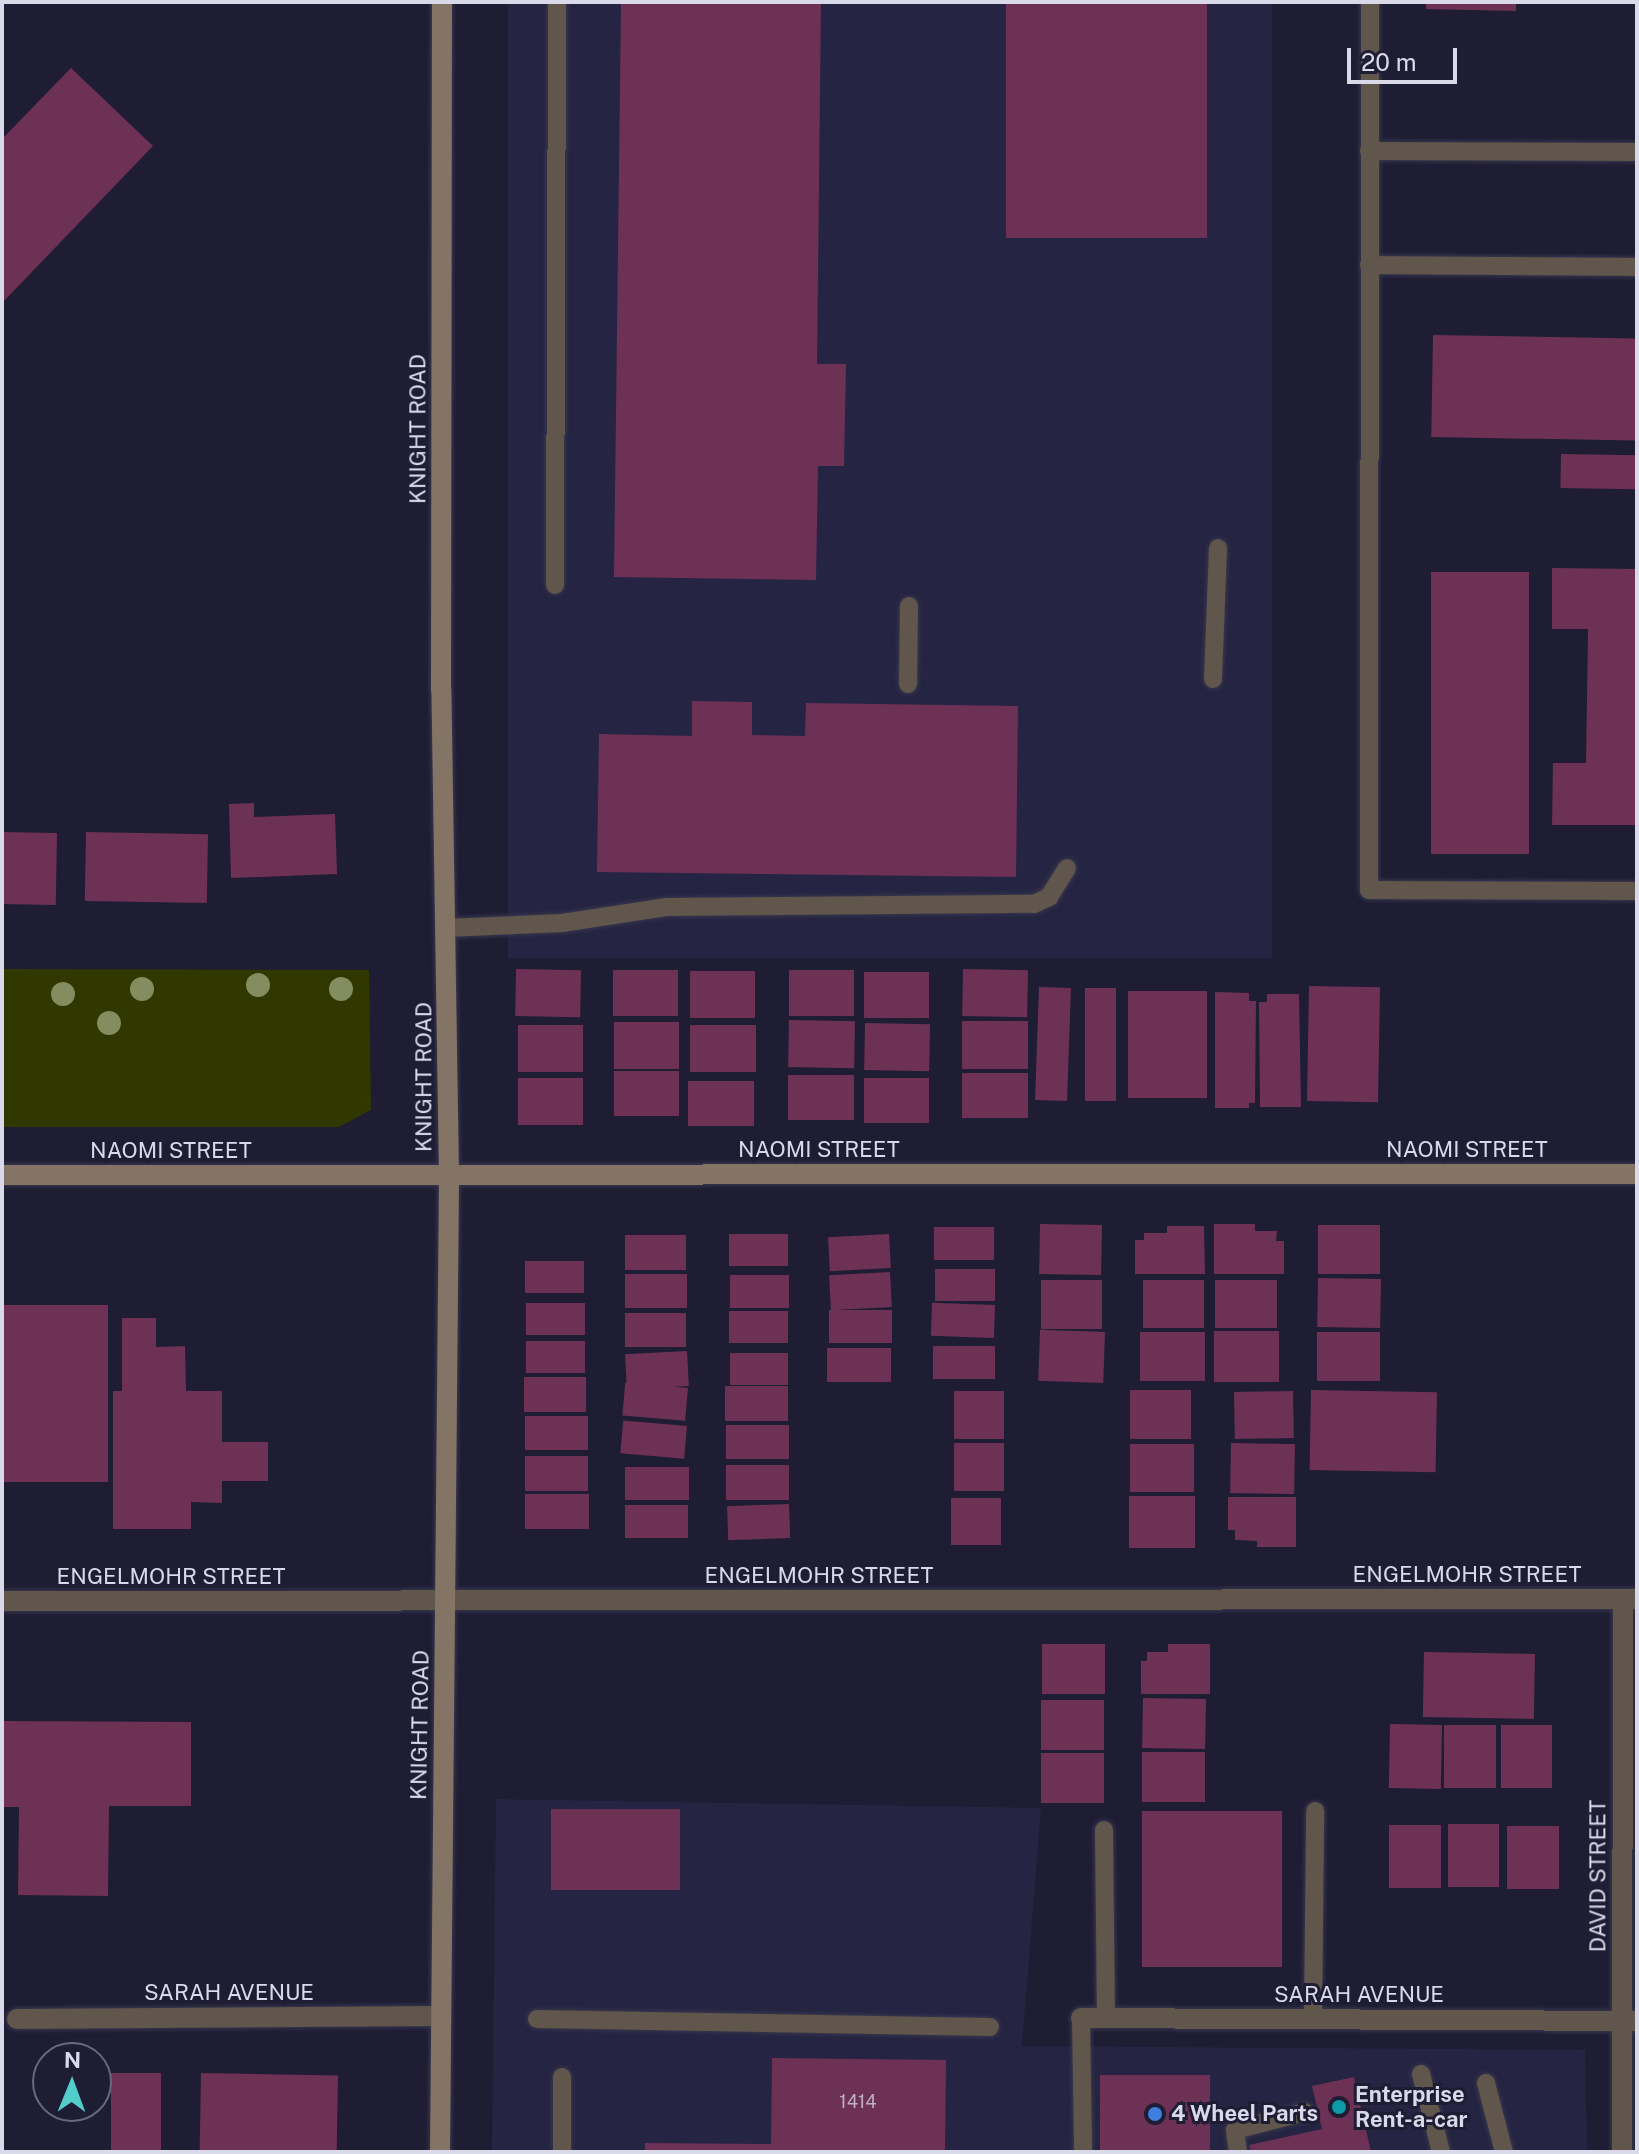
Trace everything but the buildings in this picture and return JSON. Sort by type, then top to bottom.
[{"type":"street","name":"KNIGHT ROAD","points":[[440,2152],[449,1175],[441,689],[442,2]]},
{"type":"street","name":"NAOMI STREET","points":[[2,1175],[1637,1174]]},
{"type":"street","name":"ENGELMOHR STREET","points":[[2,1601],[1630,1599]]},
{"type":"street","name":"DAVID STREET","points":[[1622,2152],[1630,2021],[1630,1599]]},
{"type":"street","name":"SARAH AVENUE","points":[[17,2019],[440,2016]]},
{"type":"street","name":"SARAH AVENUE","points":[[1081,2018],[1630,2021]]},
{"type":"lane","points":[[555,585],[557,2]]},
{"type":"lane","points":[[1370,2],[1369,890],[1637,891]]},
{"type":"lane","points":[[1369,151],[1637,152]]},
{"type":"lane","points":[[1369,265],[1637,267]]},
{"type":"lane","points":[[1213,679],[1218,548]]},
{"type":"lane","points":[[908,684],[909,606]]},
{"type":"lane","points":[[447,928],[562,923],[666,907],[1034,904],[1049,897],[1067,868]]},
{"type":"lane","points":[[1313,2019],[1315,1811]]},
{"type":"lane","points":[[1104,1830],[1106,2018]]},
{"type":"lane","points":[[1081,2018],[1083,2152]]},
{"type":"lane","points":[[537,2019],[990,2027]]},
{"type":"lane","points":[[1421,2074],[1441,2152]]},
{"type":"lane","points":[[562,2077],[562,2152]]},
{"type":"lane","points":[[1486,2083],[1504,2152]]},
{"type":"lane","points":[[1238,2152],[1235,2130],[1305,2112]]},
{"type":"shaded area","points":[[508,2],[1272,2],[1272,958],[508,958]]},
{"type":"shaded area","points":[[496,1799],[1041,1808],[1022,2046],[1585,2050],[1587,2152],[492,2152]]},
{"type":"green space","points":[[2,969],[369,970],[371,1110],[339,1127],[2,1127]]},
{"type":"place","name":"Enterprise Rent-a-car","points":[[1339,2107]]},
{"type":"place","name":"4 Wheel Parts","points":[[1155,2114]]}]
